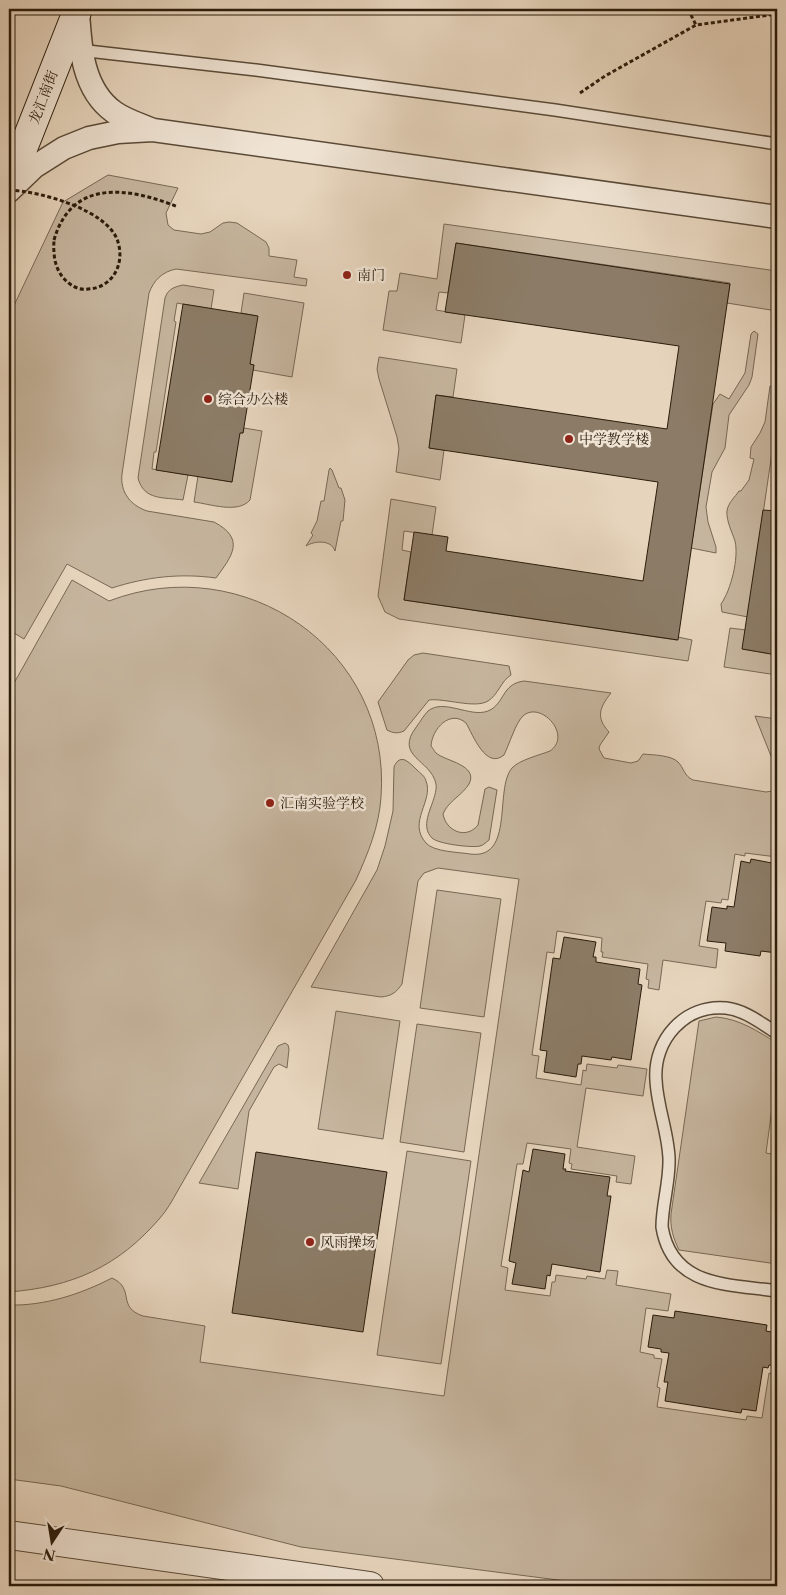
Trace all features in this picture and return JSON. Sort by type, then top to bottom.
[{"type":"street","name":"龙汇南街","points":[[9,184],[78,9]]},
{"type":"street","points":[[78,9],[80,44],[86,73],[97,94],[114,112],[153,130]]},
{"type":"street","points":[[9,191],[34,167],[64,148],[89,138],[118,132],[153,130],[777,217]]},
{"type":"street","points":[[9,1536],[370,1586]]},
{"type":"lane","points":[[62,48],[256,70],[555,110],[777,144]]},
{"type":"lane","points":[[777,1033],[739,1011],[726,1008],[695,1013],[680,1022],[665,1039],[657,1060],[656,1080],[669,1160],[662,1221],[664,1237],[669,1250],[686,1270],[695,1276],[717,1282],[777,1291]]},
{"type":"path","points":[[688,9],[696,25]]},
{"type":"path","points":[[555,110],[606,76],[696,25],[777,14]]},
{"type":"path","points":[[9,191],[28,192],[72,205],[92,214],[110,228],[118,241],[120,254],[118,267],[106,285],[95,289],[83,290],[72,286],[64,280],[56,268],[53,254],[54,240],[58,227],[64,216],[78,202],[90,196],[120,192],[136,193],[157,198],[178,207]]},
{"type":"shaded area","points":[[108,175],[178,188],[166,213],[168,225],[174,230],[201,234],[210,232],[223,223],[237,223],[266,242],[269,248],[269,256],[297,260],[294,277],[307,279],[306,286],[176,269],[163,274],[156,280],[149,293],[122,474],[123,487],[131,501],[147,511],[214,522],[224,528],[233,541],[231,555],[216,578],[163,577],[112,588],[67,564],[24,639],[9,630],[9,316],[63,202]]},
{"type":"shaded area","points":[[444,224],[777,271],[777,311],[727,303],[730,283],[456,243],[448,293],[439,292],[436,310],[465,315],[461,343],[383,330],[389,291],[397,291],[400,273],[437,279]]},
{"type":"shaded area","points":[[183,285],[214,290],[211,309],[177,303],[174,321],[176,322],[152,469],[188,475],[183,500],[156,497],[145,491],[138,478],[165,298],[172,289]]},
{"type":"shaded area","points":[[244,293],[304,303],[292,377],[253,370],[254,365],[248,364],[257,316],[241,313]]},
{"type":"shaded area","points":[[754,331],[758,334],[752,377],[749,385],[729,415],[725,448],[712,472],[706,507],[716,553],[691,548],[713,404],[720,394],[729,399],[745,373],[751,334]]},
{"type":"shaded area","points":[[379,357],[457,369],[453,397],[436,395],[429,448],[444,450],[440,480],[396,472],[399,449],[379,379],[377,369]]},
{"type":"shaded area","points":[[770,386],[777,388],[777,418],[748,617],[722,612],[721,604],[731,582],[736,556],[735,541],[728,522],[727,511],[732,500],[749,480],[754,459],[750,458],[751,447],[765,422]]},
{"type":"shaded area","points":[[244,428],[262,431],[250,500],[245,504],[231,507],[194,502],[198,476],[232,482],[239,432],[243,433]]},
{"type":"shaded area","points":[[330,468],[345,500],[343,521],[341,521],[335,551],[330,544],[322,542],[306,546],[313,535],[311,533],[317,521],[321,501],[324,501]]},
{"type":"shaded area","points":[[391,499],[436,507],[432,535],[404,531],[402,550],[411,552],[404,600],[677,640],[678,637],[692,640],[688,661],[399,619],[385,612],[378,596]]},
{"type":"shaded area","points":[[72,580],[109,601],[160,588],[210,589],[257,601],[300,624],[335,657],[362,697],[378,744],[381,797],[369,850],[356,880],[165,1212],[128,1250],[92,1272],[53,1285],[9,1292],[9,692]]},
{"type":"shaded area","points":[[730,628],[746,630],[743,649],[777,655],[777,675],[724,667]]},
{"type":"shaded area","points":[[423,653],[509,666],[511,675],[488,701],[468,704],[429,700],[404,731],[397,733],[389,731],[387,730],[378,702],[408,660],[414,655]]},
{"type":"shaded area","points":[[524,681],[611,693],[604,703],[601,713],[602,722],[609,732],[599,749],[604,758],[631,763],[638,761],[643,754],[662,756],[678,762],[693,780],[766,792],[777,788],[777,857],[745,853],[745,856],[735,854],[728,900],[722,899],[721,903],[706,901],[699,946],[718,949],[716,968],[663,960],[659,990],[648,988],[649,980],[646,979],[648,964],[602,957],[602,938],[557,931],[554,953],[547,952],[532,1055],[539,1056],[536,1078],[581,1085],[583,1070],[586,1071],[587,1064],[617,1068],[618,1065],[647,1069],[643,1096],[586,1088],[577,1147],[635,1156],[631,1184],[616,1182],[617,1176],[571,1169],[572,1164],[569,1163],[571,1149],[527,1143],[523,1164],[517,1164],[501,1266],[508,1268],[505,1290],[550,1296],[552,1282],[555,1282],[556,1275],[586,1279],[587,1276],[605,1279],[607,1270],[618,1271],[616,1285],[671,1294],[668,1311],[646,1308],[640,1352],[662,1359],[657,1387],[660,1388],[657,1407],[746,1420],[747,1416],[762,1418],[769,1373],[774,1375],[774,1372],[777,1372],[777,1586],[605,1586],[301,1547],[61,1486],[9,1479],[9,1305],[22,1305],[62,1298],[112,1278],[123,1287],[130,1308],[135,1312],[143,1316],[205,1326],[200,1362],[444,1396],[519,879],[438,868],[424,873],[418,881],[402,984],[398,990],[393,994],[381,997],[311,987],[377,870],[393,811],[394,767],[398,761],[403,760],[411,764],[425,779],[428,789],[419,827],[426,843],[440,850],[470,854],[484,853],[493,846],[501,821],[507,778],[515,765],[550,751],[556,744],[558,737],[552,722],[538,712],[530,712],[523,716],[515,728],[504,755],[497,758],[491,758],[486,755],[476,742],[466,723],[460,719],[448,720],[435,733],[431,746],[440,756],[465,768],[471,778],[466,788],[450,803],[443,814],[452,829],[462,833],[473,830],[478,825],[485,789],[489,787],[497,790],[489,840],[480,846],[448,844],[435,840],[428,833],[428,814],[435,795],[436,784],[433,776],[411,751],[409,745],[411,736],[428,711],[442,706],[473,712],[488,711],[498,704],[511,686]]},
{"type":"shaded area","points":[[755,716],[777,719],[777,771]]},
{"type":"shaded area","points":[[437,890],[501,899],[484,1017],[420,1008]]},
{"type":"shaded area","points":[[336,1011],[400,1021],[383,1139],[318,1129]]},
{"type":"shaded area","points":[[716,1017],[741,1023],[777,1043],[777,1108],[772,1108],[766,1153],[777,1155],[777,1264],[679,1250],[672,1232],[671,1214],[699,1021]]},
{"type":"shaded area","points":[[417,1024],[481,1033],[464,1152],[400,1142]]},
{"type":"shaded area","points":[[285,1043],[289,1049],[287,1068],[279,1064],[274,1067],[249,1111],[238,1189],[199,1183],[278,1046]]},
{"type":"shaded area","points":[[407,1151],[471,1161],[441,1364],[377,1355]]},
{"type":"building","name":"中学教学楼","points":[[456,243],[730,284],[678,640],[404,600],[414,532],[448,537],[446,551],[643,581],[658,482],[429,448],[436,395],[667,429],[679,346],[445,312]]},
{"type":"building","name":"综合办公楼","points":[[183,304],[258,316],[250,364],[254,365],[243,433],[240,433],[232,482],[156,470]]},
{"type":"building","points":[[763,510],[777,511],[777,655],[742,649]]},
{"type":"building","points":[[751,859],[777,864],[777,953],[761,951],[760,956],[725,951],[726,943],[707,941],[712,907],[727,909],[727,906],[734,907],[741,861],[750,863]]},
{"type":"building","points":[[564,937],[596,942],[593,957],[596,957],[596,962],[640,969],[638,984],[642,985],[631,1060],[612,1057],[611,1060],[582,1056],[581,1064],[578,1064],[576,1077],[544,1072],[547,1051],[540,1050],[553,958],[560,959]]},
{"type":"building","points":[[533,1149],[565,1154],[563,1169],[566,1169],[565,1171],[610,1177],[607,1196],[611,1196],[600,1272],[552,1264],[550,1276],[547,1275],[545,1289],[512,1284],[516,1263],[509,1261],[523,1170],[529,1172]]},
{"type":"building","name":"风雨操场","points":[[256,1152],[387,1172],[363,1332],[232,1313]]},
{"type":"building","points":[[675,1311],[767,1325],[766,1331],[777,1333],[777,1366],[769,1365],[768,1368],[763,1367],[756,1411],[742,1409],[741,1413],[665,1401],[668,1382],[664,1382],[669,1353],[661,1352],[661,1349],[648,1347],[653,1315],[674,1318]]},
{"type":"place","name":"南门","points":[[347,275]]},
{"type":"place","name":"综合办公楼","points":[[208,399]]},
{"type":"place","name":"中学教学楼","points":[[569,439]]},
{"type":"place","name":"汇南实验学校","points":[[270,803]]},
{"type":"place","name":"风雨操场","points":[[310,1242]]}]
